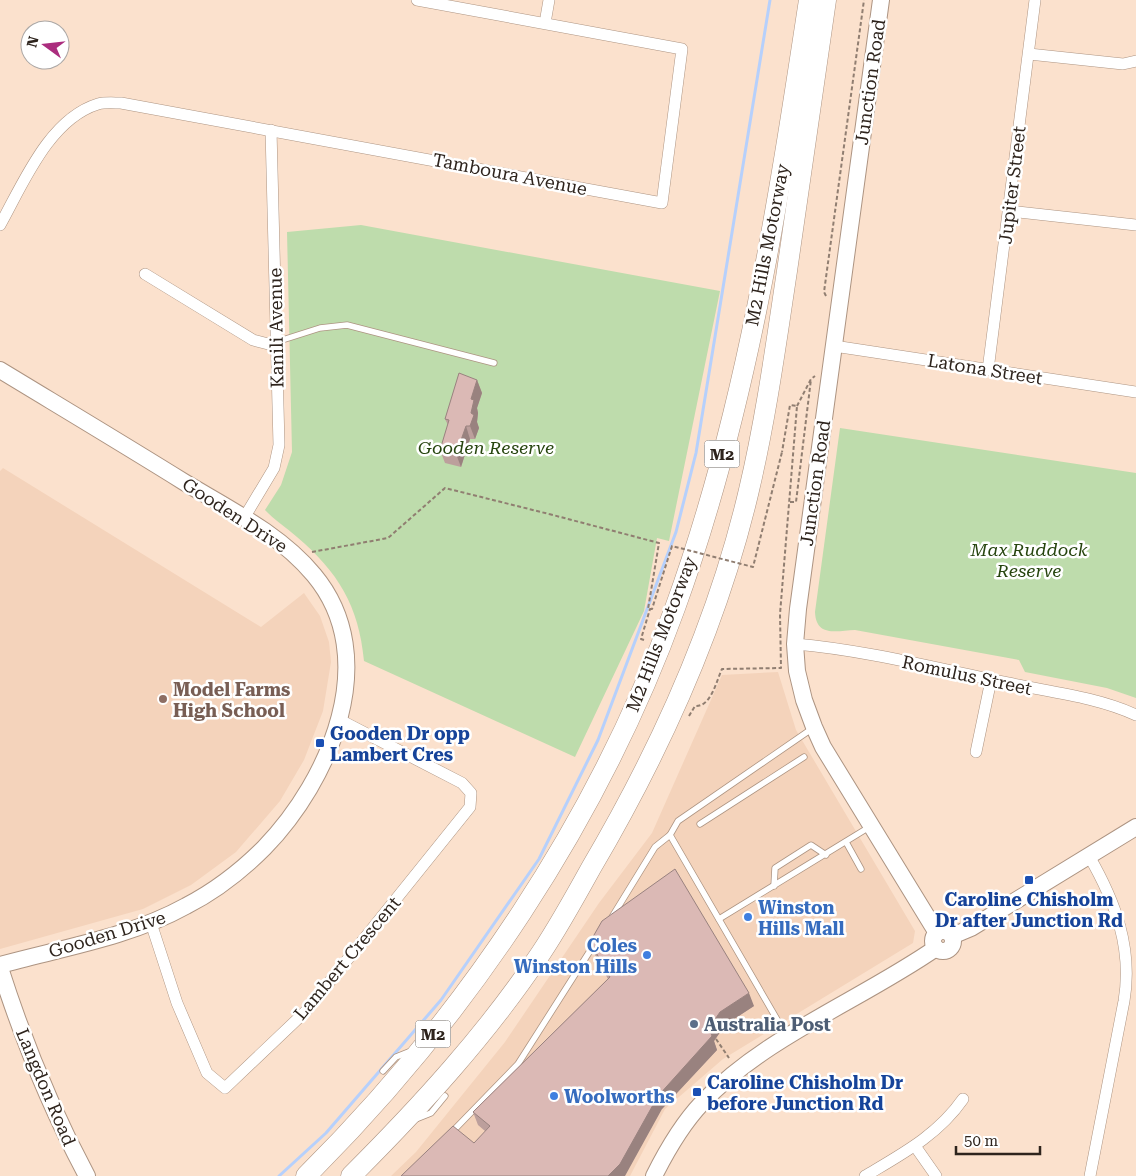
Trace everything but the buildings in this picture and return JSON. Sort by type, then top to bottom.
[{"type":"highway","name":"M2 Hills Motorway","points":[[306,1176],[348,1133],[425,1045],[504,938],[577,820],[626,723],[675,607],[715,483],[736,398],[772,221],[809,0]]},
{"type":"highway","name":"M2 Hills Motorway","points":[[351,1176],[404,1123],[498,1012],[542,951],[613,831],[672,713],[706,628],[733,550],[749,490],[764,416],[826,0]]},
{"type":"street","name":"Tamboura Avenue","points":[[0,225],[47,143],[70,120],[82,111],[99,103],[121,103],[662,202],[682,49],[416,0]]},
{"type":"street","points":[[545,23],[549,0]]},
{"type":"street","name":"Junction Road","points":[[881,0],[795,644],[800,685],[823,747],[942,939]]},
{"type":"street","name":"Jupiter Street","points":[[988,370],[1035,0]]},
{"type":"street","points":[[1029,54],[1123,64],[1136,61]]},
{"type":"street","name":"Kanili Avenue","points":[[244,518],[274,468],[277,458],[272,130]]},
{"type":"street","points":[[1009,211],[1136,225]]},
{"type":"street","points":[[145,274],[253,340],[276,344]]},
{"type":"street","name":"Latona Street","points":[[834,346],[1136,392]]},
{"type":"street","name":"Gooden Drive","points":[[0,370],[244,518],[280,543],[304,564],[334,602],[342,624],[348,658],[344,692],[330,744],[310,785],[288,820],[264,848],[213,890],[188,906],[151,923],[0,966]]},
{"type":"street","name":"Romulus Street","points":[[795,644],[832,648],[991,680],[1110,705],[1136,715]]},
{"type":"street","points":[[976,752],[991,680]]},
{"type":"street","name":"Lambert Crescent","points":[[151,923],[177,1003],[207,1074],[225,1088],[306,1011],[470,807],[471,792],[462,783],[338,719]]},
{"type":"street","points":[[654,1176],[678,1134],[701,1104],[738,1070],[942,939],[971,928],[1136,827]]},
{"type":"street","points":[[1089,856],[1106,886],[1122,930],[1127,975],[1124,1001],[1090,1176]]},
{"type":"street","name":"Langdon Road","points":[[0,966],[35,1067],[52,1107],[87,1176]]},
{"type":"street","points":[[1124,1001],[1136,1006]]},
{"type":"street","points":[[865,1176],[915,1146],[944,1123],[963,1099]]},
{"type":"street","points":[[915,1146],[936,1176]]},
{"type":"lane","points":[[276,344],[320,328],[347,325],[494,363]]},
{"type":"lane","points":[[607,925],[656,847],[670,835],[678,821],[814,727]]},
{"type":"lane","points":[[700,824],[804,757]]},
{"type":"lane","points":[[719,919],[872,826]]},
{"type":"lane","points":[[670,835],[788,1038]]},
{"type":"lane","points":[[846,842],[862,869]]},
{"type":"lane","points":[[774,886],[775,868],[811,845],[826,855]]},
{"type":"lane","points":[[444,1140],[518,1064],[601,933]]},
{"type":"lane","points":[[383,1071],[396,1057],[425,1045]]},
{"type":"lane","points":[[404,1123],[431,1113],[445,1096]]},
{"type":"path","points":[[827,297],[824,292],[864,0]]},
{"type":"path","points":[[687,719],[694,706],[703,705],[708,700],[722,669],[781,668],[779,628],[797,406],[811,380],[818,373]]},
{"type":"path","points":[[790,502],[796,502],[811,380]]},
{"type":"path","points":[[647,641],[641,639],[672,546],[753,567],[782,452],[790,405],[797,406]]},
{"type":"path","points":[[311,552],[388,538],[445,488],[659,543],[648,609],[650,609]]},
{"type":"path","points":[[716,1039],[729,1058]]},
{"type":"shaded area","name":"Model Farms High School","points":[[3,468],[261,627],[304,593],[320,616],[329,642],[331,662],[323,711],[304,760],[280,801],[236,852],[191,885],[143,909],[0,949],[0,471]]},
{"type":"shaded area","name":"Winston Hills Mall","points":[[778,672],[796,730],[915,931],[913,943],[723,1059],[665,1109],[630,1176],[391,1176],[416,1152],[505,1042],[599,903],[652,833],[722,675]]},
{"type":"green space","name":"Gooden Reserve","points":[[361,225],[720,291],[669,541],[657,538],[644,611],[575,757],[364,661],[357,623],[344,592],[335,577],[311,550],[265,510],[281,485],[292,452],[287,232]]},
{"type":"green space","name":"Max Ruddock Reserve","points":[[840,428],[1136,473],[1136,698],[1107,688],[1025,672],[1019,660],[855,630],[828,631],[819,626],[815,612]]},
{"type":"waterway","points":[[279,1176],[326,1133],[441,1000],[539,859],[598,740],[676,532],[696,453],[770,0]]},
{"type":"place","name":"Model Farms High School","points":[[163,699]]},
{"type":"place","name":"Gooden Dr opp Lambert Cres","points":[[320,743]]},
{"type":"place","name":"Caroline Chisholm Dr after Junction Rd","points":[[1029,880]]},
{"type":"place","name":"Winston Hills Mall","points":[[748,917]]},
{"type":"place","name":"Coles Winston Hills","points":[[647,955]]},
{"type":"place","name":"Australia Post","points":[[694,1024]]},
{"type":"place","name":"Caroline Chisholm Dr before Junction Rd","points":[[697,1092]]},
{"type":"place","name":"Woolworths","points":[[554,1096]]}]
